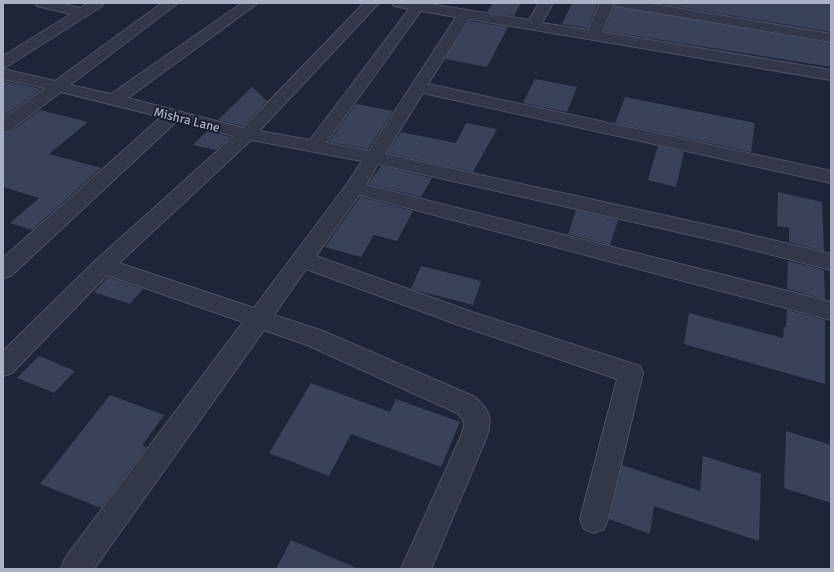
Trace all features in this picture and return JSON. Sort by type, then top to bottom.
[{"type":"street","points":[[42,3],[82,12]]},
{"type":"street","points":[[3,63],[97,3]]},
{"type":"street","points":[[3,127],[171,3]]},
{"type":"street","points":[[114,100],[251,3]]},
{"type":"street","points":[[3,366],[103,266],[247,134],[372,3]]},
{"type":"street","points":[[399,3],[831,76]]},
{"type":"street","points":[[76,569],[354,188],[372,157],[418,87],[472,15],[488,3]]},
{"type":"street","points":[[533,26],[546,3]]},
{"type":"street","points":[[593,36],[607,3]]},
{"type":"street","points":[[621,3],[711,16],[831,38]]},
{"type":"street","points":[[315,146],[418,6]]},
{"type":"street","name":"Mishra Lane","points":[[3,74],[114,100],[247,134],[372,157],[726,236],[831,262]]},
{"type":"street","points":[[418,87],[643,137],[831,176]]},
{"type":"street","points":[[3,270],[172,116]]},
{"type":"street","points":[[354,188],[831,311]]},
{"type":"street","points":[[301,259],[464,318],[631,373],[594,519]]},
{"type":"street","points":[[103,266],[315,338],[466,405],[476,414],[477,426],[474,436],[416,569]]},
{"type":"building","points":[[493,3],[521,3],[514,16],[487,12]]},
{"type":"building","points":[[572,3],[598,3],[587,28],[562,24]]},
{"type":"building","points":[[656,3],[831,3],[831,32]]},
{"type":"building","points":[[614,6],[831,43],[831,67],[604,31]]},
{"type":"building","points":[[469,21],[508,27],[487,67],[445,59]]},
{"type":"building","points":[[535,79],[577,87],[567,112],[523,103]]},
{"type":"building","points":[[3,81],[13,83],[41,89],[3,117]]},
{"type":"building","points":[[252,87],[267,101],[243,126],[218,120]]},
{"type":"building","points":[[625,97],[755,123],[751,152],[615,123]]},
{"type":"building","points":[[356,104],[393,111],[368,149],[329,142]]},
{"type":"building","points":[[40,110],[88,122],[49,154],[101,168],[32,230],[10,223],[39,198],[3,187],[3,133],[10,132]]},
{"type":"building","points":[[466,123],[497,129],[473,172],[387,153],[401,132],[456,143]]},
{"type":"building","points":[[207,131],[231,137],[216,150],[193,145]]},
{"type":"building","points":[[658,146],[684,152],[676,187],[648,180]]},
{"type":"building","points":[[381,166],[432,178],[421,197],[368,184]]},
{"type":"building","points":[[778,192],[822,202],[824,251],[789,242],[789,228],[777,226]]},
{"type":"building","points":[[360,197],[413,211],[397,241],[374,235],[361,257],[325,247]]},
{"type":"building","points":[[576,210],[618,220],[610,245],[568,234]]},
{"type":"building","points":[[788,261],[824,270],[825,299],[787,289]]},
{"type":"building","points":[[421,266],[481,281],[473,305],[411,289]]},
{"type":"building","points":[[108,277],[143,289],[130,304],[94,292]]},
{"type":"building","points":[[787,310],[825,320],[825,384],[684,344],[689,313],[783,338],[784,327],[786,327]]},
{"type":"building","points":[[39,356],[75,371],[54,393],[17,378]]},
{"type":"building","points":[[311,383],[390,412],[396,399],[460,422],[441,467],[351,434],[329,476],[269,453]]},
{"type":"building","points":[[110,395],[164,415],[142,446],[147,447],[101,508],[40,484]]},
{"type":"building","points":[[786,431],[831,445],[831,503],[784,488]]},
{"type":"building","points":[[703,456],[761,474],[759,541],[654,506],[650,534],[609,519],[622,465],[700,491]]},
{"type":"building","points":[[291,540],[359,569],[276,569]]}]
